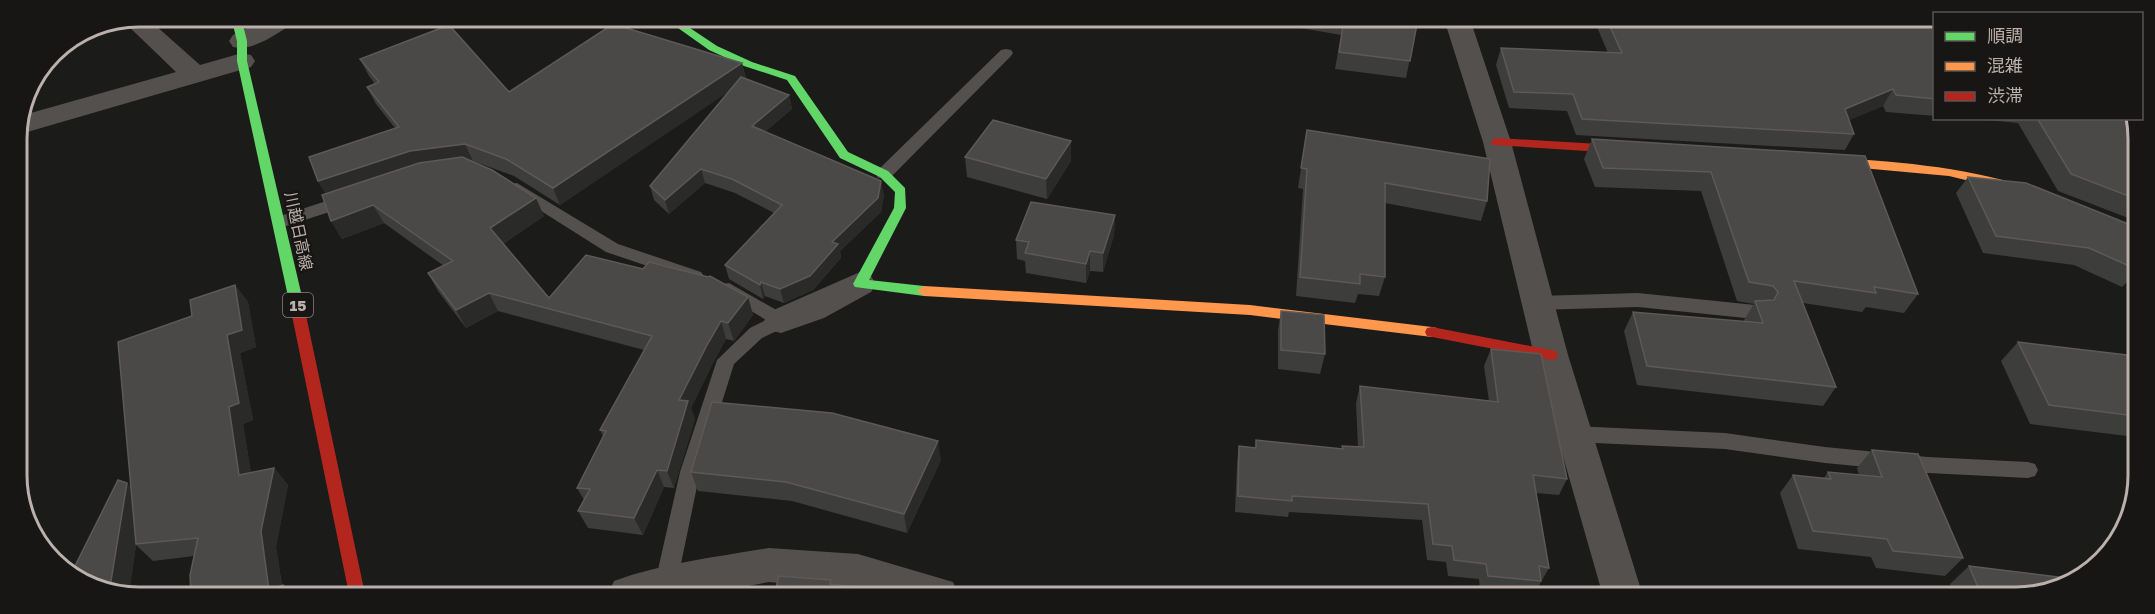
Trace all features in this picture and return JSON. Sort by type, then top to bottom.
[{"type":"street","points":[[143,27],[194,74]]},
{"type":"street","points":[[28,123],[194,74],[240,39],[266,27]]},
{"type":"street","points":[[682,27],[713,48],[748,64],[790,78],[844,155],[884,174],[902,191],[900,208],[860,284]]},
{"type":"street","points":[[1460,27],[1497,142],[1551,355],[1620,587]]},
{"type":"street","name":"川越日高線","points":[[240,39],[356,587]]},
{"type":"street","points":[[1497,142],[1652,151]]},
{"type":"street","points":[[1806,160],[1925,167],[2007,184],[2040,197]]},
{"type":"street","points":[[781,321],[812,309],[860,284],[912,290],[1250,310],[1418,329],[1551,355]]},
{"type":"street","points":[[652,587],[769,565],[858,572],[911,587]]},
{"type":"lane","points":[[884,174],[1006,53]]},
{"type":"lane","points":[[499,178],[612,248],[730,289],[781,321]]},
{"type":"lane","points":[[280,222],[370,192]]},
{"type":"lane","points":[[1537,303],[1638,300],[1755,312]]},
{"type":"lane","points":[[666,583],[690,472],[726,360],[756,333],[781,321]]},
{"type":"lane","points":[[1573,434],[1725,441],[1893,462],[2028,470]]},
{"type":"building","points":[[444,27],[451,27],[509,92],[608,27],[623,27],[742,63],[553,188],[506,159],[465,144],[410,151],[318,181],[309,157],[399,127],[367,87],[379,82],[360,59]]},
{"type":"building","points":[[1343,27],[1416,27],[1410,61],[1339,52]]},
{"type":"building","points":[[1610,27],[1933,27],[1933,99],[1896,95],[1893,89],[1845,109],[1854,134],[1582,119],[1573,94],[1514,92],[1501,48],[1622,53]]},
{"type":"building","points":[[741,77],[789,95],[752,126],[881,181],[878,198],[832,242],[838,244],[810,276],[780,289],[761,282],[760,285],[725,265],[782,205],[732,179],[701,169],[665,200],[650,186]]},
{"type":"building","points":[[993,120],[1071,141],[1046,179],[965,157]]},
{"type":"building","points":[[2038,120],[2126,120],[2128,196],[2071,174]]},
{"type":"building","points":[[1307,130],[1490,159],[1487,201],[1385,183],[1385,277],[1360,274],[1360,284],[1300,277],[1307,169],[1301,168]]},
{"type":"building","points":[[1592,139],[1865,156],[1918,294],[1874,287],[1876,293],[1794,281],[1836,387],[1647,366],[1633,312],[1763,323],[1755,301],[1774,300],[1778,292],[1773,286],[1749,282],[1711,172],[1603,168]]},
{"type":"building","points":[[462,157],[492,170],[536,198],[490,228],[549,298],[586,255],[643,269],[649,262],[710,276],[748,297],[728,323],[721,321],[706,347],[679,400],[688,401],[667,471],[657,470],[634,518],[578,511],[590,489],[577,488],[606,431],[600,430],[652,336],[489,293],[456,310],[428,273],[453,261],[373,205],[331,221],[322,195],[419,163]]},
{"type":"building","points":[[1968,177],[2026,183],[2128,224],[2128,265],[2089,248],[1996,236]]},
{"type":"building","points":[[1031,202],[1115,215],[1103,253],[1090,251],[1086,264],[1025,253],[1029,242],[1016,240]]},
{"type":"building","points":[[235,285],[242,330],[227,335],[239,403],[229,407],[239,475],[274,468],[261,531],[269,587],[191,587],[190,575],[198,538],[136,544],[118,342],[192,316],[190,300]]},
{"type":"building","points":[[1281,311],[1324,315],[1325,354],[1281,350]]},
{"type":"building","points":[[2018,342],[2128,355],[2128,415],[2049,405]]},
{"type":"building","points":[[1491,349],[1541,354],[1567,479],[1533,475],[1549,568],[1539,566],[1541,581],[1488,576],[1486,564],[1454,560],[1452,546],[1433,544],[1428,504],[1292,496],[1292,501],[1238,496],[1239,446],[1256,448],[1256,440],[1343,449],[1342,446],[1364,447],[1360,386],[1498,402]]},
{"type":"building","points":[[712,402],[832,413],[938,441],[904,514],[786,482],[691,472]]},
{"type":"building","points":[[1872,450],[1918,454],[1963,558],[1893,551],[1887,539],[1813,531],[1793,475],[1831,479],[1828,472],[1882,477]]},
{"type":"building","points":[[118,480],[127,483],[111,583],[75,566]]},
{"type":"building","points":[[1969,566],[2061,577],[2038,585],[2023,587],[1978,587]]},
{"type":"building","points":[[779,576],[831,580],[830,584],[858,587],[776,587]]},
{"type":"traffic: fast","points":[[238,27],[242,41],[242,61],[296,301]]},
{"type":"traffic: fast","points":[[682,27],[713,48],[748,64],[791,78],[844,155],[884,174],[901,191],[900,208],[860,284],[924,291]]},
{"type":"traffic: slow","points":[[1822,161],[1924,168],[1974,176],[2023,190]]},
{"type":"traffic: slow","points":[[924,291],[1250,310],[1432,332]]},
{"type":"traffic: jam","points":[[1497,142],[1633,150]]},
{"type":"traffic: jam","points":[[296,301],[356,587]]},
{"type":"traffic: jam","points":[[1432,332],[1551,355]]}]
